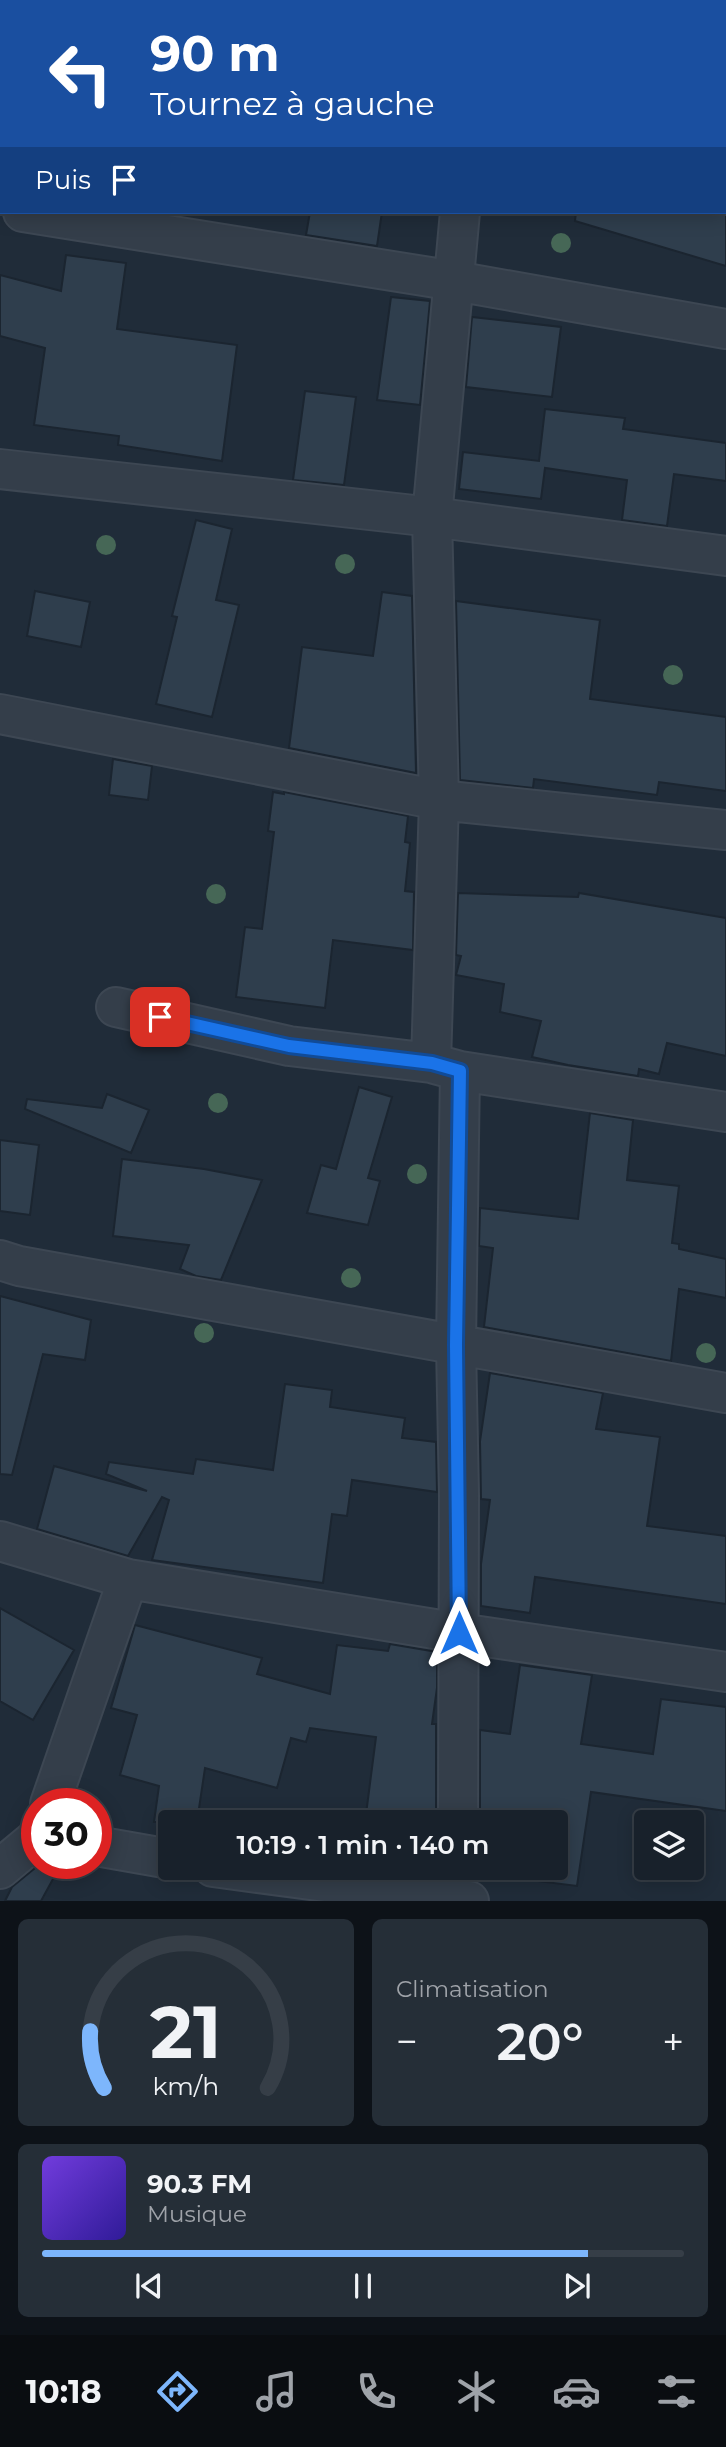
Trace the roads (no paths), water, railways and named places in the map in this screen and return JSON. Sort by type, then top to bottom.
[{"type":"street","points":[[36,214],[455,281],[726,329]]},
{"type":"street","points":[[458,1810],[456,1345],[432,517],[460,214]]},
{"type":"street","points":[[0,469],[432,517],[726,556]]},
{"type":"street","points":[[0,715],[439,800],[726,830]]},
{"type":"street","points":[[116,1007],[289,1046],[446,1067],[726,1112]]},
{"type":"street","points":[[0,1260],[19,1266],[726,1393]]},
{"type":"street","points":[[0,1541],[128,1579],[459,1633],[726,1672]]},
{"type":"street","points":[[56,1788],[128,1579]]},
{"type":"street","points":[[112,1849],[158,1858]]},
{"type":"street","points":[[0,1869],[21,1851]]},
{"type":"street","points":[[342,1880],[462,1892]]}]
